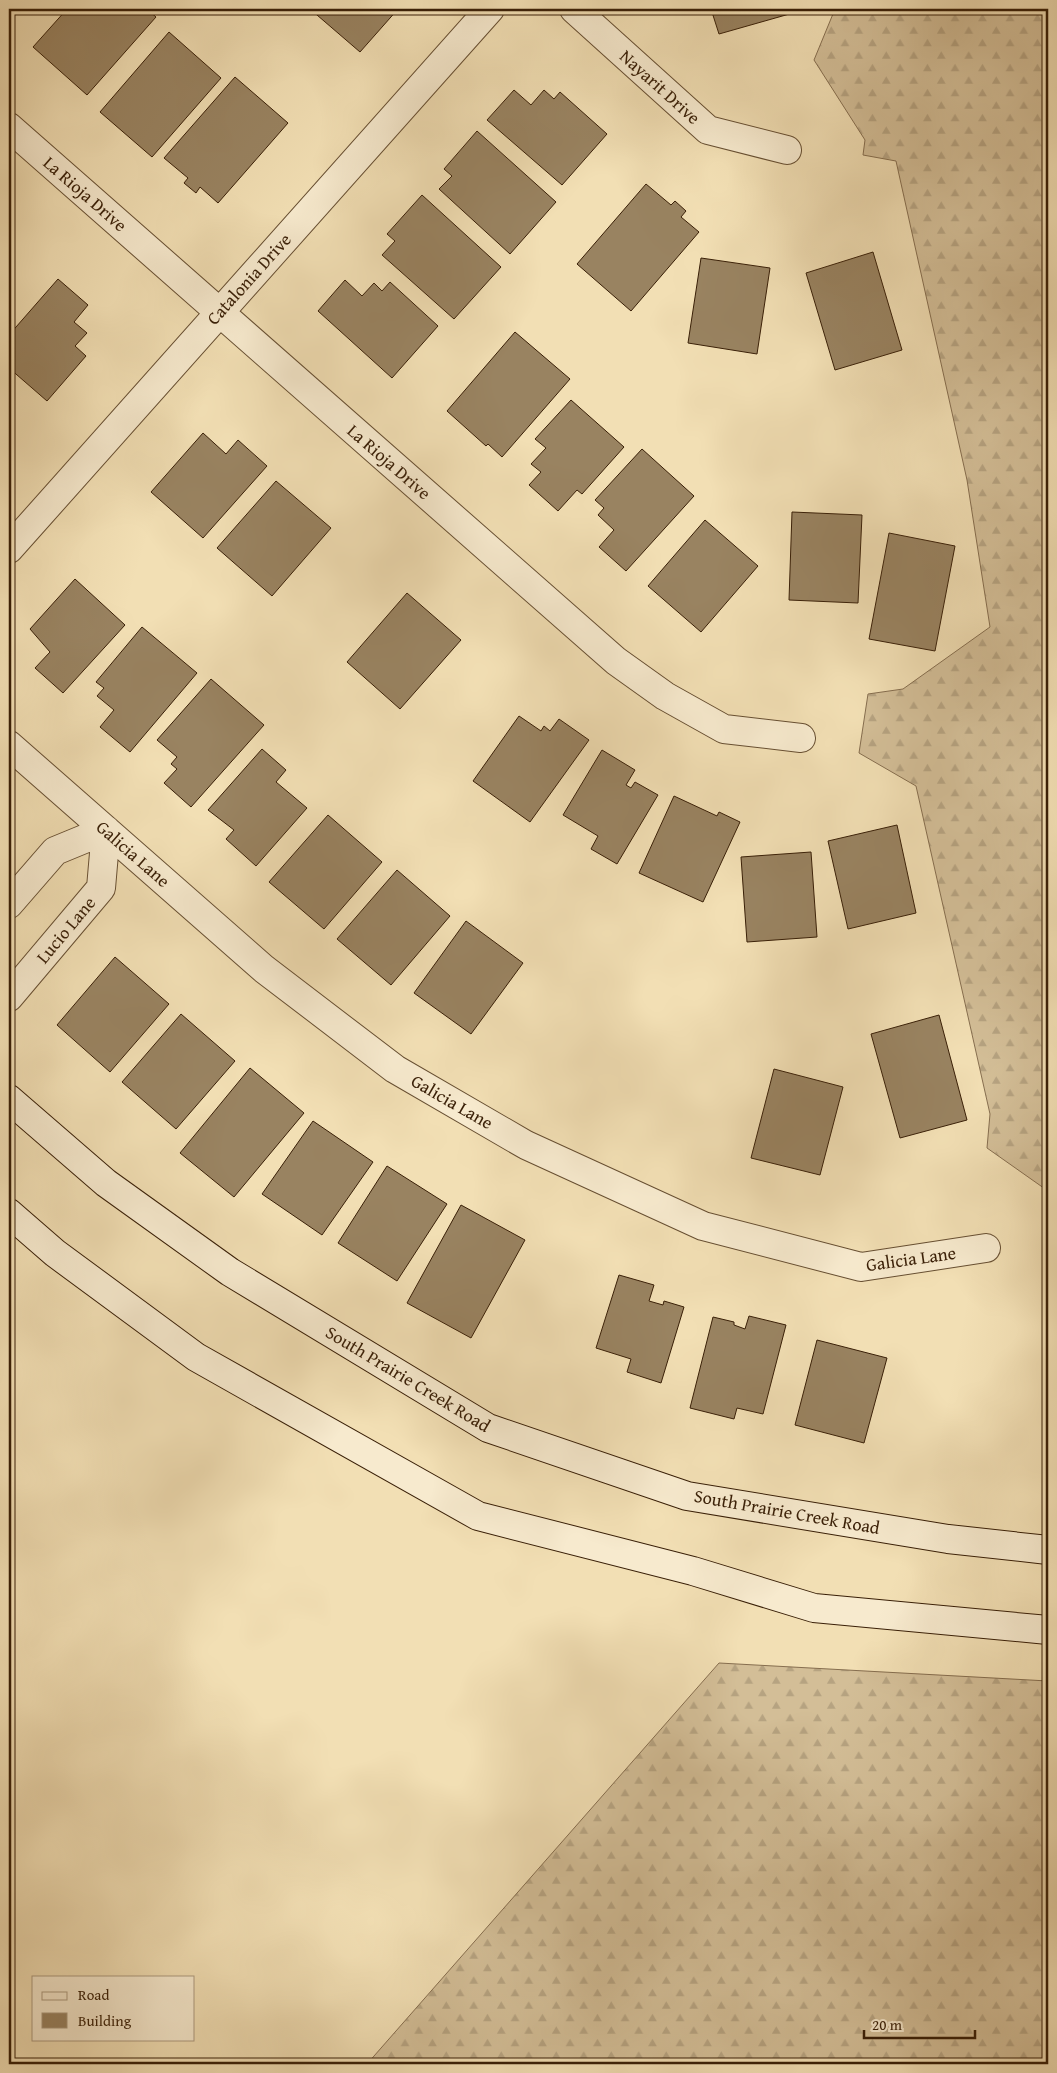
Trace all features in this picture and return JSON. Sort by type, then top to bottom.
[{"type":"street","name":"Catalonia Drive","points":[[9,549],[490,9]]},
{"type":"street","name":"Nayarit Drive","points":[[574,9],[708,130],[787,150]]},
{"type":"street","name":"La Rioja Drive","points":[[9,127],[616,661],[665,696],[724,729],[801,738]]},
{"type":"street","name":"Galicia Lane","points":[[9,745],[264,969],[395,1069],[526,1145],[702,1226],[861,1267],[986,1248]]},
{"type":"street","points":[[9,904],[55,851],[106,830]]},
{"type":"street","name":"Lucio Lane","points":[[9,997],[101,888],[106,830]]},
{"type":"street","name":"South Prairie Creek Road","points":[[9,1098],[106,1183],[230,1272],[488,1428],[687,1496],[948,1539],[1048,1550]]},
{"type":"street","points":[[9,1213],[55,1253],[196,1357],[478,1516],[693,1571],[814,1608],[1048,1630]]},
{"type":"green space","points":[[835,9],[1048,9],[1048,1191],[987,1148],[990,1114],[916,786],[859,753],[868,694],[903,689],[990,627],[967,480],[896,161],[863,155],[865,140],[814,60]]},
{"type":"green space","points":[[719,1663],[1048,1681],[1048,2064],[367,2064]]},
{"type":"building","points":[[67,9],[147,9],[156,17],[87,95],[33,47]]},
{"type":"building","points":[[310,9],[398,9],[360,52]]},
{"type":"building","points":[[711,9],[807,9],[719,34]]},
{"type":"building","points":[[169,32],[221,78],[152,157],[100,112]]},
{"type":"building","points":[[235,77],[288,123],[218,203],[200,187],[196,193],[184,183],[188,178],[164,158]]},
{"type":"building","points":[[514,90],[531,105],[544,90],[554,99],[560,92],[607,134],[562,185],[487,120]]},
{"type":"building","points":[[477,131],[556,202],[510,254],[439,189],[452,176],[444,169]]},
{"type":"building","points":[[646,184],[671,205],[675,201],[686,211],[681,217],[699,232],[631,311],[577,264]]},
{"type":"building","points":[[422,195],[501,267],[454,319],[382,255],[395,241],[387,234]]},
{"type":"building","points":[[873,252],[902,350],[835,370],[806,273]]},
{"type":"building","points":[[701,258],[770,268],[757,354],[688,343]]},
{"type":"building","points":[[58,279],[88,305],[74,322],[87,333],[75,346],[86,356],[47,401],[9,368],[9,335]]},
{"type":"building","points":[[345,280],[362,296],[374,283],[382,291],[390,282],[438,326],[392,378],[318,311]]},
{"type":"building","points":[[515,332],[570,379],[502,457],[488,444],[486,446],[447,411]]},
{"type":"building","points":[[571,400],[624,447],[582,494],[577,490],[558,511],[529,485],[541,472],[531,464],[546,448],[535,439]]},
{"type":"building","points":[[203,433],[226,454],[238,440],[267,466],[203,538],[151,492]]},
{"type":"building","points":[[642,449],[694,496],[626,571],[599,547],[614,530],[598,515],[604,508],[595,500]]},
{"type":"building","points":[[276,481],[331,528],[272,596],[217,548]]},
{"type":"building","points":[[792,512],[862,515],[858,603],[789,600]]},
{"type":"building","points":[[705,520],[758,566],[701,632],[648,586]]},
{"type":"building","points":[[889,533],[955,546],[935,651],[869,639]]},
{"type":"building","points":[[75,579],[125,625],[63,693],[35,668],[50,652],[30,629]]},
{"type":"building","points":[[407,593],[461,640],[400,709],[347,662]]},
{"type":"building","points":[[142,627],[197,673],[130,752],[100,727],[114,710],[97,696],[104,688],[96,682]]},
{"type":"building","points":[[211,679],[264,725],[191,807],[164,783],[177,769],[171,764],[177,757],[157,740]]},
{"type":"building","points":[[519,716],[541,731],[544,726],[550,731],[559,719],[589,740],[530,822],[473,781]]},
{"type":"building","points":[[262,749],[286,770],[276,782],[307,808],[256,866],[226,839],[234,830],[208,810]]},
{"type":"building","points":[[602,750],[635,770],[626,785],[631,788],[635,782],[658,795],[617,864],[591,849],[598,836],[563,815]]},
{"type":"building","points":[[674,796],[717,816],[719,812],[740,822],[703,902],[639,873]]},
{"type":"building","points":[[328,815],[382,862],[324,929],[269,882]]},
{"type":"building","points":[[897,825],[916,913],[848,929],[828,841]]},
{"type":"building","points":[[811,852],[817,937],[747,942],[741,857]]},
{"type":"building","points":[[397,870],[450,916],[391,985],[337,939]]},
{"type":"building","points":[[466,921],[523,963],[471,1034],[414,993]]},
{"type":"building","points":[[115,957],[169,1004],[110,1072],[57,1025]]},
{"type":"building","points":[[181,1014],[235,1061],[176,1129],[122,1082]]},
{"type":"building","points":[[939,1015],[967,1120],[900,1138],[871,1034]]},
{"type":"building","points":[[250,1068],[304,1113],[234,1197],[180,1153]]},
{"type":"building","points":[[774,1069],[843,1087],[820,1175],[751,1158]]},
{"type":"building","points":[[313,1121],[373,1162],[322,1235],[262,1194]]},
{"type":"building","points":[[387,1166],[447,1204],[397,1281],[338,1243]]},
{"type":"building","points":[[461,1205],[525,1240],[471,1338],[407,1303]]},
{"type":"building","points":[[619,1275],[654,1285],[649,1301],[663,1305],[664,1301],[684,1307],[661,1383],[627,1372],[631,1359],[596,1348]]},
{"type":"building","points":[[749,1316],[786,1325],[763,1414],[737,1408],[734,1419],[690,1408],[713,1317],[734,1322],[734,1325],[745,1329]]},
{"type":"building","points":[[817,1340],[887,1358],[864,1443],[795,1425]]}]
